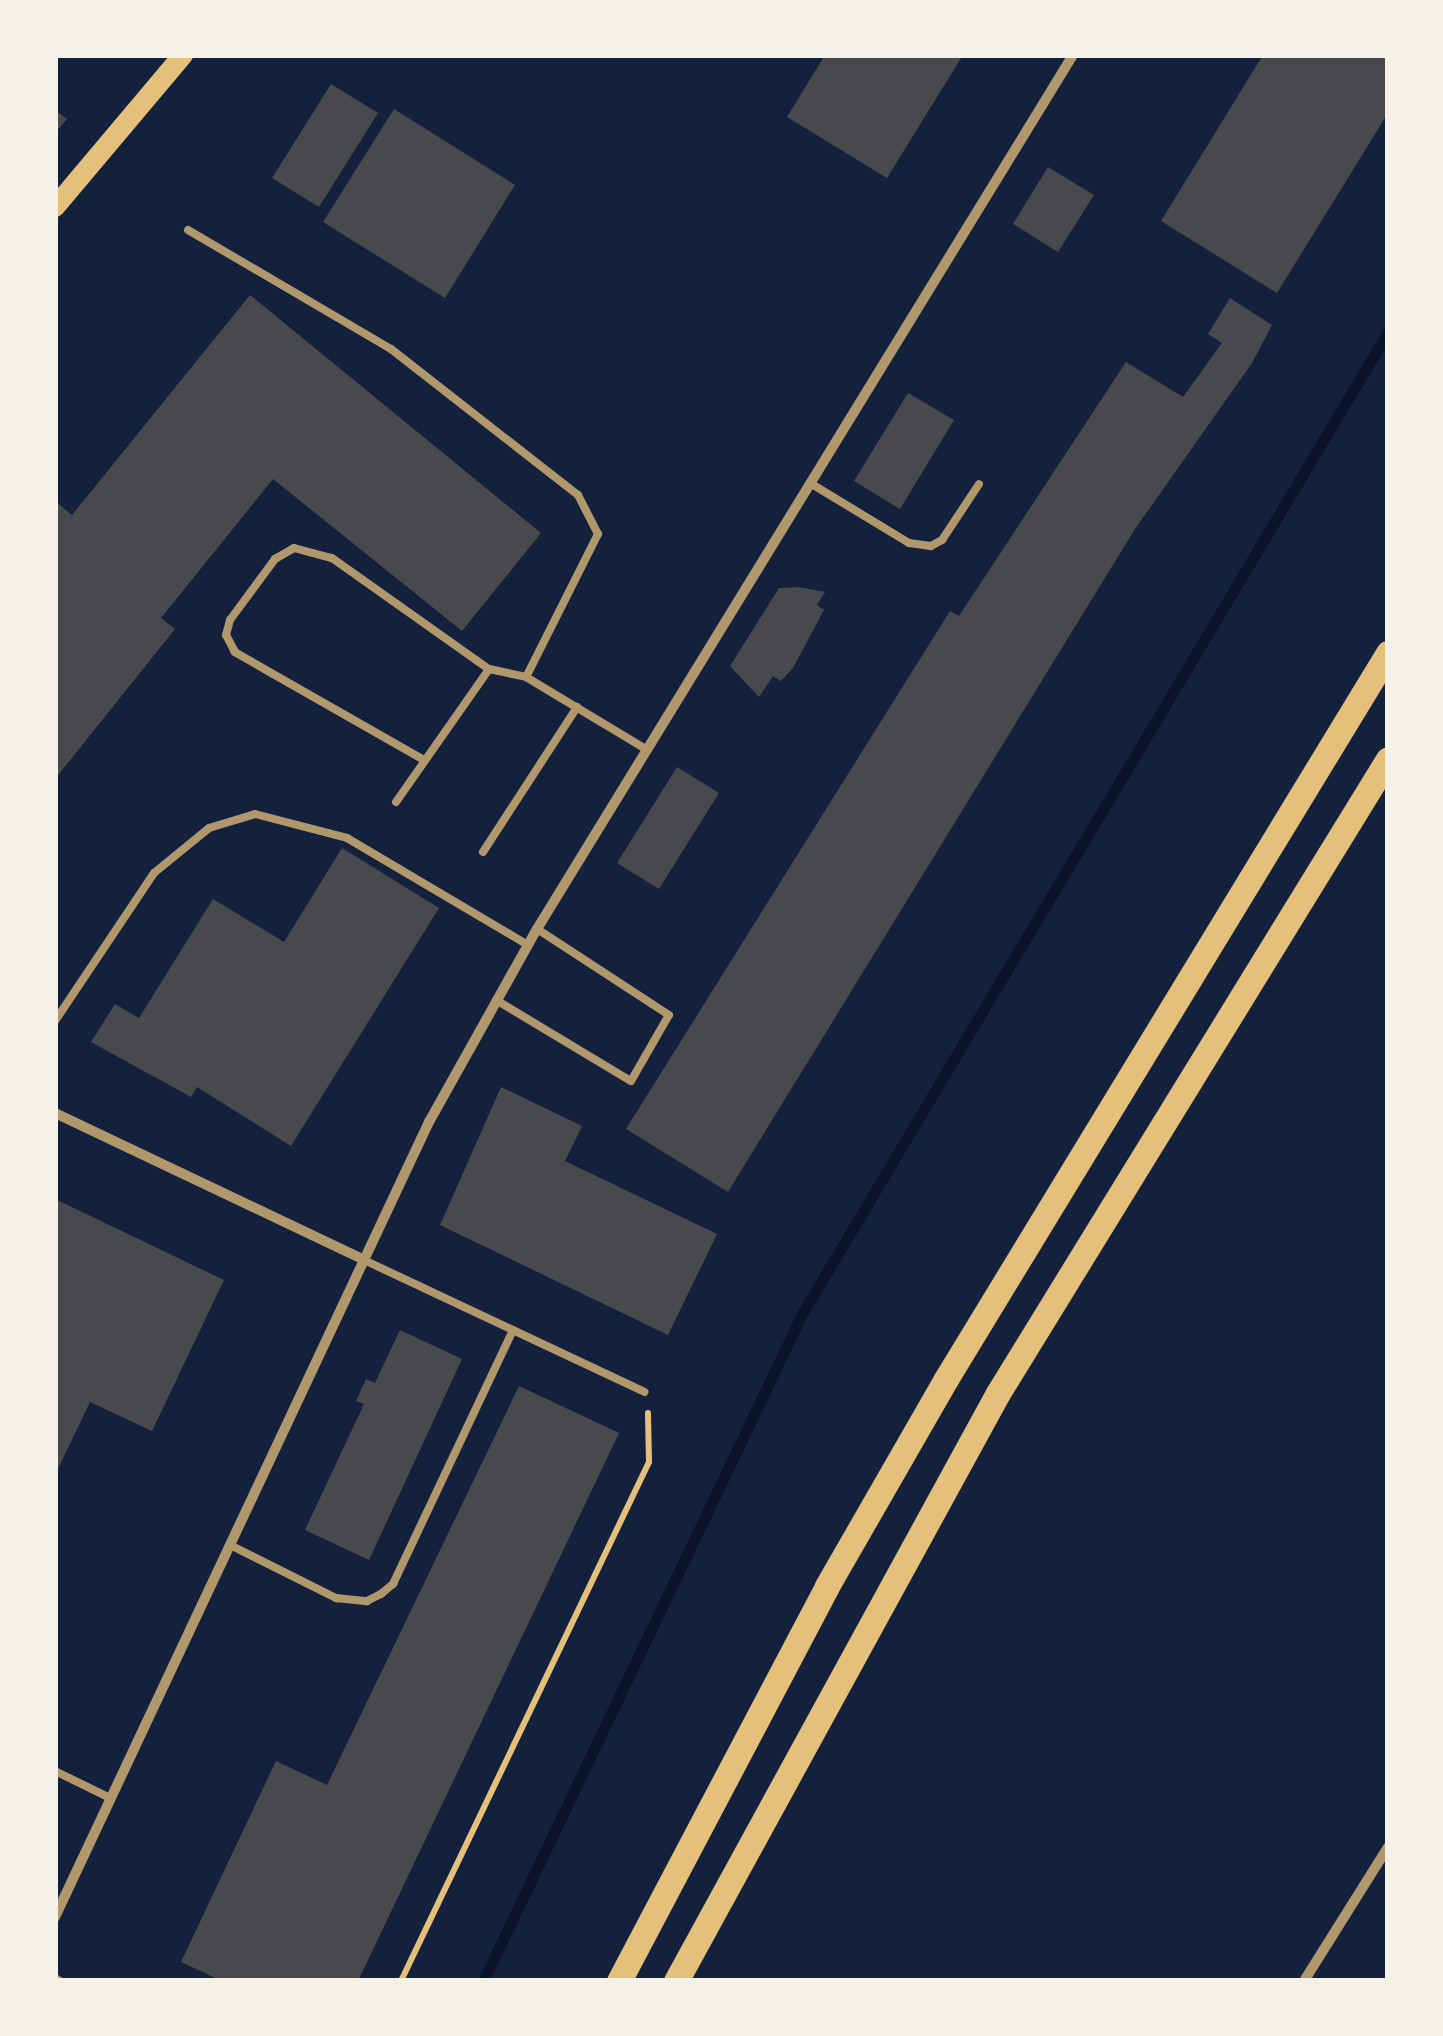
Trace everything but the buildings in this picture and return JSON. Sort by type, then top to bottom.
[{"type":"main road","points":[[55,208],[183,55]]},
{"type":"main road","points":[[620,1981],[827,1586],[936,1396],[1388,652]]},
{"type":"main road","points":[[676,1981],[998,1393],[1388,759]]},
{"type":"street","points":[[55,1917],[364,1260],[496,1000],[1073,55]]},
{"type":"street","points":[[55,1112],[364,1260]]},
{"type":"street","points":[[1304,1981],[1388,1847]]},
{"type":"lane","points":[[188,230],[390,349],[578,496],[598,534],[526,676]]},
{"type":"lane","points":[[810,483],[909,543],[931,546],[942,540],[978,484]]},
{"type":"lane","points":[[424,760],[256,669],[235,652],[226,635],[230,620],[275,559],[311,548],[489,669],[526,676],[646,749]]},
{"type":"lane","points":[[396,802],[489,669]]},
{"type":"lane","points":[[483,852],[577,707]]},
{"type":"lane","points":[[55,1021],[154,874],[209,828],[255,814],[346,838],[528,945]]},
{"type":"lane","points":[[496,1000],[631,1081],[670,1015],[537,929]]},
{"type":"lane","points":[[364,1260],[645,1392]]},
{"type":"lane","points":[[230,1546],[336,1598],[367,1601],[382,1594],[393,1584],[513,1330]]},
{"type":"lane","points":[[55,1771],[110,1798]]},
{"type":"path","points":[[401,1981],[649,1462],[645,1392]]},
{"type":"waterway","points":[[483,1981],[803,1312],[1388,332]]}]
